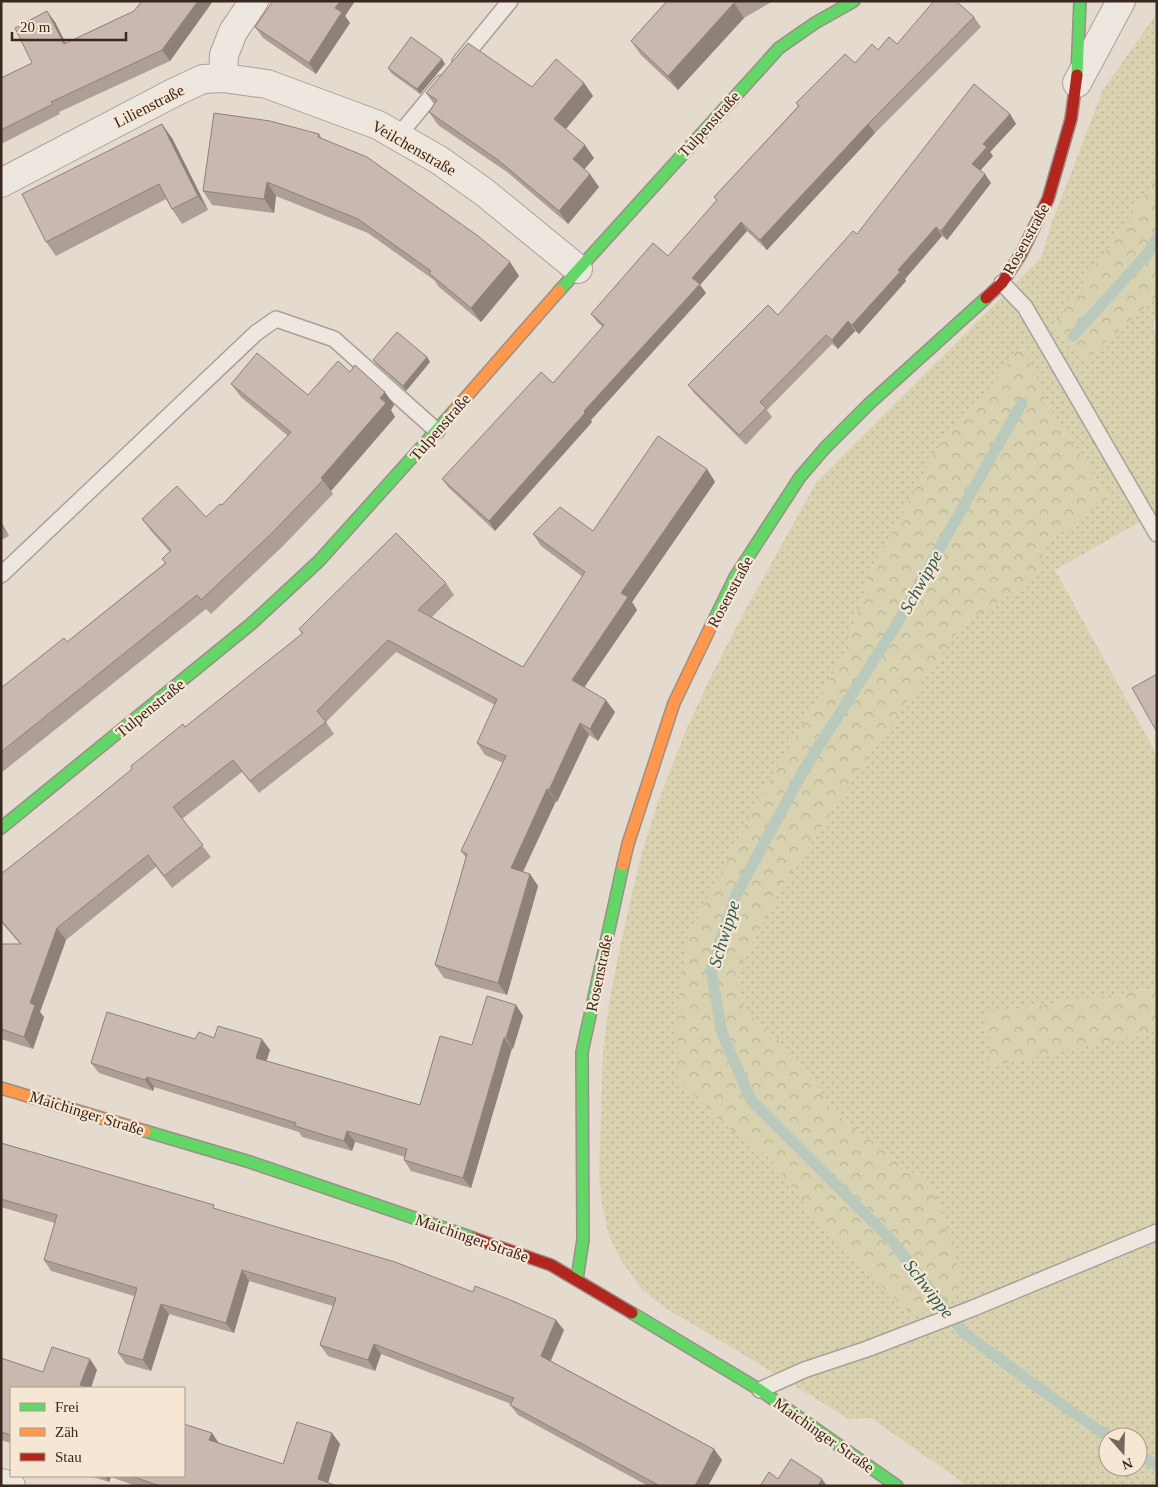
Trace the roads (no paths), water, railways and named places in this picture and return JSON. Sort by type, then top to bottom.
[{"type":"street","points":[[223,78],[224,55],[233,32],[254,1]]},
{"type":"street","name":"Tulpenstraße","points":[[1,828],[251,624],[319,561],[438,431],[578,269],[779,48],[815,23],[854,1]]},
{"type":"street","name":"Rosenstraße","points":[[577,1279],[583,1240],[582,1052],[628,844],[674,703],[735,577],[800,477],[825,448],[870,404],[1002,282],[1021,254],[1048,200],[1071,119],[1077,82],[1080,1]]},
{"type":"street","points":[[1077,82],[1121,1]]},
{"type":"street","name":"Veilchenstraße","points":[[223,78],[267,84],[378,125],[440,160],[484,192],[578,269]]},
{"type":"street","name":"Lilienstraße","points":[[1,183],[175,92],[203,79],[223,78]]},
{"type":"street","name":"Maichinger Straße","points":[[1,1088],[250,1162],[551,1265],[760,1390],[897,1486]]},
{"type":"street","points":[[1,1483],[11,1486]]},
{"type":"lane","points":[[398,136],[510,1]]},
{"type":"lane","points":[[1002,282],[1025,307],[1157,534]]},
{"type":"lane","points":[[1,576],[256,333],[276,319],[334,339],[438,431]]},
{"type":"lane","points":[[760,1390],[804,1370],[971,1310],[1157,1232]]},
{"type":"waterway","name":"Schwippe","points":[[1073,336],[1149,252],[1157,238]]},
{"type":"waterway","name":"Schwippe","points":[[1022,403],[895,627],[805,768],[736,895],[711,970],[722,1033],[751,1100],[892,1241],[964,1333],[1098,1429]]},
{"type":"waterway","name":"Schwippe","points":[[1148,1460],[1157,1465]]}]
